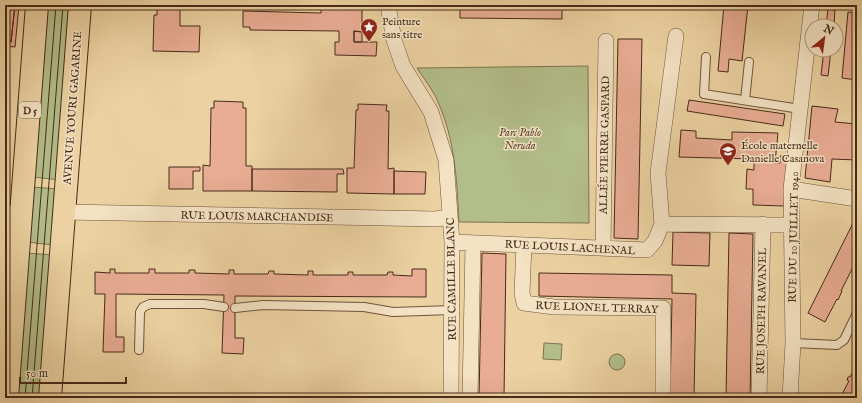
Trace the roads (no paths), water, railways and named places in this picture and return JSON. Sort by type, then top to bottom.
[{"type":"main road","name":"D 5","points":[[7,398],[13,214],[38,5]]},
{"type":"main road","name":"AVENUE YOURI GAGARINE","points":[[50,398],[80,5]]},
{"type":"street","name":"RUE CAMILLE BLANC","points":[[388,5],[394,40],[403,66],[431,112],[446,160],[452,242],[452,398]]},
{"type":"street","name":"RUE DU 10 JUILLET 1940","points":[[790,398],[792,343],[791,189],[812,5]]},
{"type":"street","points":[[676,36],[658,173],[662,224],[791,225]]},
{"type":"street","name":"ALLÉE PIERRE GASPARD","points":[[603,248],[606,41]]},
{"type":"street","points":[[791,189],[857,199]]},
{"type":"street","name":"RUE LOUIS MARCHANDISE","points":[[64,212],[412,218],[450,217]]},
{"type":"street","name":"RUE LOUIS LACHENAL","points":[[452,242],[647,250],[655,241],[662,224]]},
{"type":"street","name":"RUE JOSEPH RAVANEL","points":[[759,398],[763,224]]},
{"type":"street","points":[[470,398],[473,243]]},
{"type":"street","name":"RUE LIONEL TERRAY","points":[[524,245],[522,293],[524,303],[554,307],[663,308],[663,398]]},
{"type":"lane","points":[[706,57],[704,94],[800,108]]},
{"type":"lane","points":[[745,100],[749,62]]},
{"type":"lane","points":[[139,350],[140,312],[144,307],[150,304],[204,304],[224,308]]},
{"type":"lane","points":[[235,308],[263,305],[364,307],[393,312],[452,310]]},
{"type":"lane","points":[[792,343],[836,345],[844,340],[857,313]]},
{"type":"tram line","points":[[25,398],[56,5]]},
{"type":"tram line","points":[[32,398],[63,5]]},
{"type":"place","name":"Peinture sans titre","points":[[369,42]]},
{"type":"place","name":"École maternelle Danielle Casanova","points":[[728,166]]},
{"type":"park label","name":"Parc Pablo Neruda","points":[[520,138]]}]
